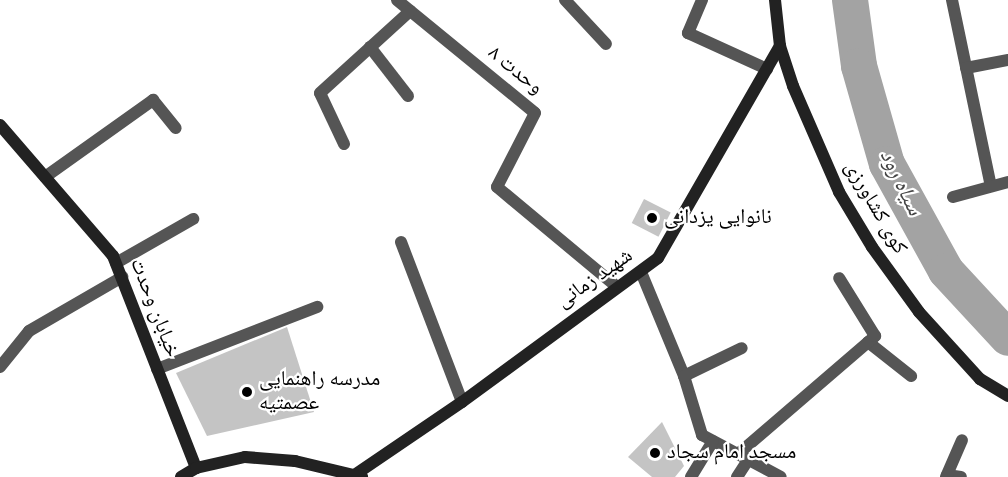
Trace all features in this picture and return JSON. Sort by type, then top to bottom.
[{"type":"street","name":"وحدت ۸","points":[[397,0],[535,112],[497,187],[616,286]]},
{"type":"street","points":[[565,0],[606,44]]},
{"type":"street","points":[[702,0],[688,33],[767,69]]},
{"type":"street","name":"کوی کشاورزی","points":[[775,0],[780,46],[817,144],[839,192],[872,247],[919,312],[980,379],[1008,396]]},
{"type":"street","points":[[952,0],[991,186]]},
{"type":"street","points":[[344,144],[320,93],[410,11]]},
{"type":"street","name":"شهید زمانی","points":[[360,475],[462,402],[616,286],[641,272],[658,258],[780,46]]},
{"type":"street","points":[[370,47],[408,96]]},
{"type":"street","points":[[966,68],[1008,60]]},
{"type":"street","points":[[45,177],[153,100],[176,128]]},
{"type":"street","name":"خیابان وحدت","points":[[0,125],[113,256],[196,468]]},
{"type":"street","points":[[953,197],[1008,182]]},
{"type":"street","points":[[116,263],[193,219]]},
{"type":"street","points":[[401,242],[462,402]]},
{"type":"street","points":[[641,272],[684,375],[702,435],[781,477]]},
{"type":"street","points":[[0,367],[29,331],[122,277]]},
{"type":"street","points":[[737,477],[743,457],[875,336],[839,278]]},
{"type":"street","points":[[157,369],[317,307]]},
{"type":"street","points":[[868,342],[911,376]]},
{"type":"street","points":[[684,375],[742,348]]},
{"type":"street","points":[[961,477],[946,476],[962,440]]},
{"type":"street","points":[[691,477],[713,441]]},
{"type":"street","points":[[181,477],[196,468],[246,457],[295,461],[360,475]]},
{"type":"building","name":"نانوایی یزدانی","points":[[644,199],[671,213],[658,237],[632,223]]},
{"type":"building","name":"مدرسه راهنمایی عصمتیه","points":[[287,327],[314,412],[207,436],[176,373]]},
{"type":"building","name":"مسجد امام سجاد","points":[[662,422],[684,466],[675,477],[652,477],[628,457]]},
{"type":"waterway","name":"سیاه رود","points":[[850,0],[859,66],[887,164],[946,271],[1008,338]]},
{"type":"place","name":"نانوایی یزدانی","points":[[652,218]]},
{"type":"place","name":"مدرسه راهنمایی عصمتیه","points":[[247,392]]},
{"type":"place","name":"مسجد امام سجاد","points":[[655,453]]}]
